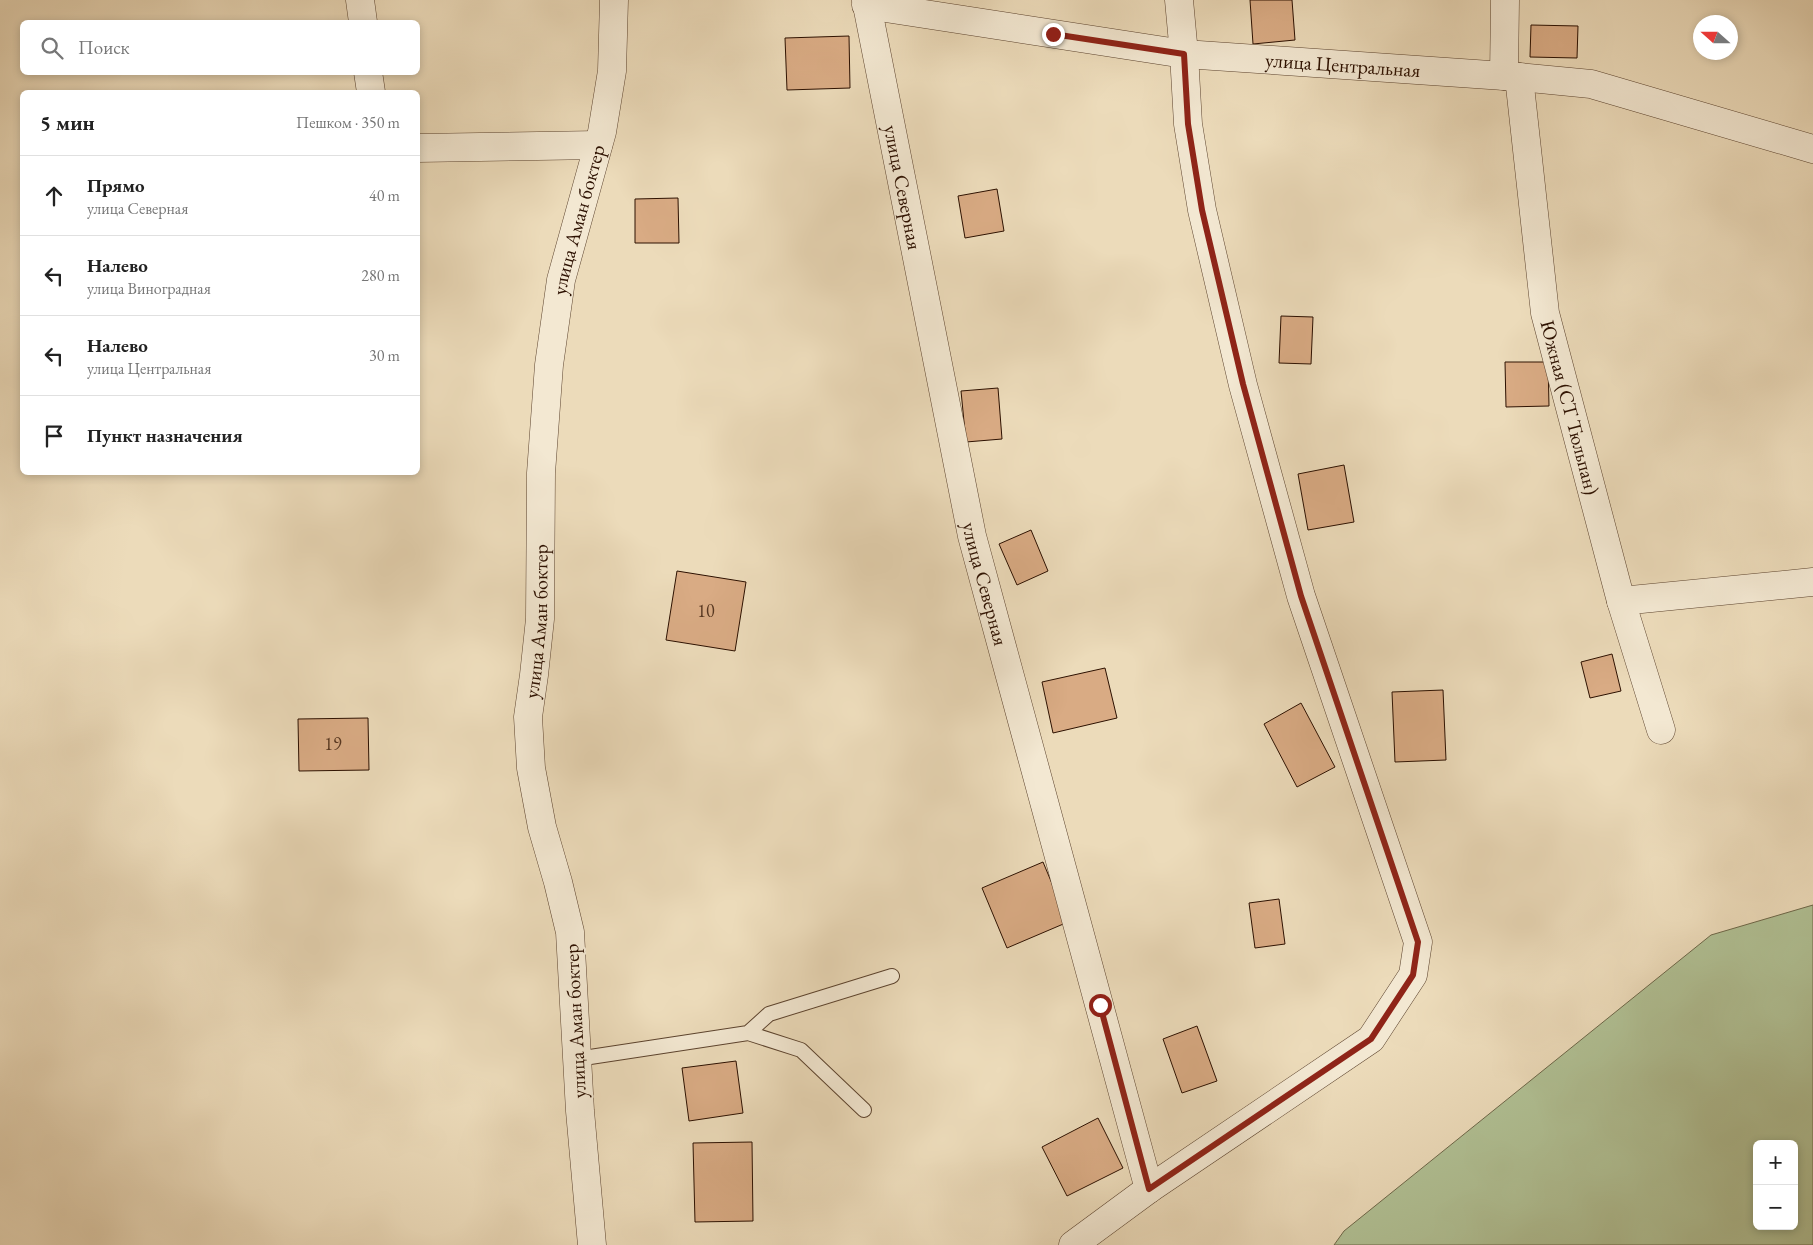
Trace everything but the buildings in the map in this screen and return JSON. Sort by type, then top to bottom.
[{"type":"street","points":[[360,0],[363,20]]},
{"type":"street","name":"улица Аман боктер","points":[[592,1245],[577,1058],[570,932],[542,827],[532,768],[528,717],[540,619],[541,473],[549,365],[561,280],[598,145],[612,71],[614,0]]},
{"type":"street","points":[[1072,1245],[1149,1189],[1371,1039],[1413,975],[1418,942],[1301,596],[1243,384],[1202,210],[1188,124],[1184,54],[1178,0]]},
{"type":"street","name":"Южная (СТ Тюльпан)","points":[[1505,0],[1512,76],[1545,313],[1621,602],[1661,730]]},
{"type":"street","name":"улица Центральная","points":[[866,3],[1184,54],[1512,76],[1590,84],[1813,149]]},
{"type":"street","name":"улица Северная","points":[[866,3],[972,536],[1149,1189]]},
{"type":"street","points":[[368,75],[370,90]]},
{"type":"street","points":[[420,148],[598,145]]},
{"type":"street","points":[[1621,602],[1813,582]]},
{"type":"lane","points":[[748,1033],[769,1014],[892,976]]},
{"type":"lane","points":[[577,1058],[748,1033],[801,1050],[864,1110]]},
{"type":"green space","points":[[1813,905],[1813,1245],[1334,1245],[1344,1231],[1711,935]]},
{"type":"route","points":[[1053,34],[1184,54],[1188,124],[1202,210],[1243,384],[1301,596],[1418,942],[1413,975],[1371,1039],[1149,1189],[1100,1005]]}]
